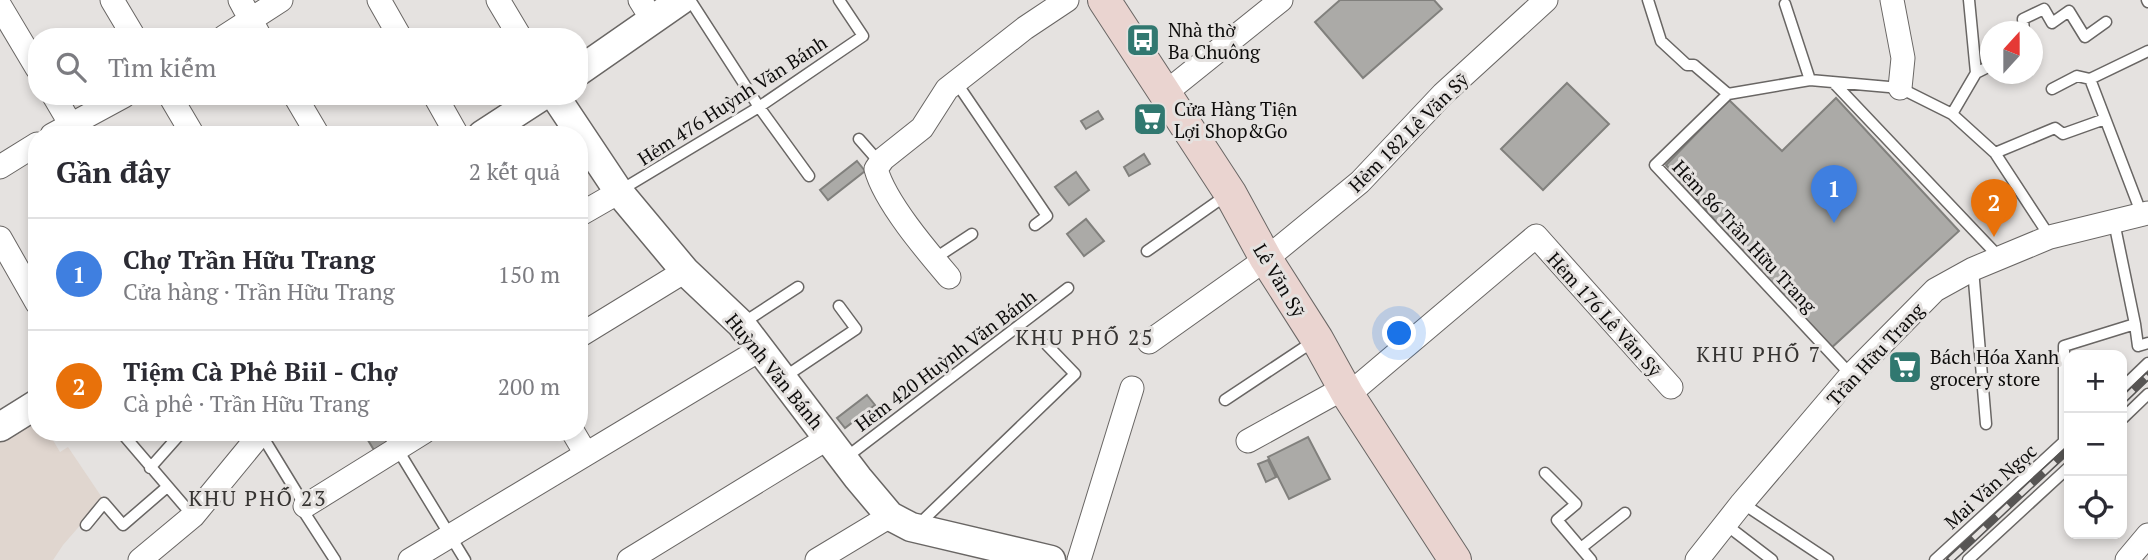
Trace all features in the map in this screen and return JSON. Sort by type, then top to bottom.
[{"type":"main road","name":"Lê Văn Sỹ","points":[[1104,0],[1230,193],[1266,259],[1317,339],[1346,392],[1455,560]]},
{"type":"street","points":[[112,0],[129,28]]},
{"type":"street","points":[[250,19],[281,0]]},
{"type":"street","points":[[379,0],[395,28]]},
{"type":"street","points":[[498,0],[515,28]]},
{"type":"street","points":[[588,63],[647,10],[681,0]]},
{"type":"street","points":[[948,277],[879,180],[876,169],[904,141],[922,128],[947,89],[1025,28],[1067,0]]},
{"type":"street","points":[[1164,94],[1281,0]]},
{"type":"street","name":"Hẻm 182 Lê Văn Sỹ","points":[[1149,342],[1266,259],[1360,182],[1443,94],[1546,0]]},
{"type":"street","points":[[1892,0],[1903,58],[1900,88]]},
{"type":"street","points":[[0,6],[28,53]]},
{"type":"street","points":[[57,105],[64,126]]},
{"type":"street","points":[[74,126],[109,105]]},
{"type":"street","points":[[175,105],[188,126]]},
{"type":"street","points":[[300,105],[313,126]]},
{"type":"street","points":[[440,105],[452,126]]},
{"type":"street","points":[[496,126],[528,105]]},
{"type":"street","name":"Huỳnh Văn Bánh","points":[[561,105],[575,126]]},
{"type":"street","name":"Huỳnh Văn Bánh","points":[[588,146],[619,192],[685,271],[741,324],[836,448],[903,522]]},
{"type":"street","points":[[0,167],[28,150]]},
{"type":"street","points":[[588,210],[619,192]]},
{"type":"street","name":"Trần Hữu Trang","points":[[1697,560],[1851,375],[1936,290],[1973,269],[2050,237],[2145,214]]},
{"type":"street","name":"Hẻm 176 Lê Văn Sỹ","points":[[1346,392],[1536,236],[1671,387]]},
{"type":"street","points":[[0,238],[28,287]]},
{"type":"street","points":[[588,330],[685,271]]},
{"type":"street","points":[[410,560],[761,349]]},
{"type":"street","points":[[1079,560],[1132,388]]},
{"type":"street","points":[[1248,441],[1346,392]]},
{"type":"street","points":[[0,427],[28,410]]},
{"type":"street","points":[[139,560],[193,516],[255,441]]},
{"type":"street","points":[[305,506],[391,441]]},
{"type":"street","points":[[578,441],[586,454]]},
{"type":"street","points":[[629,560],[836,448]]},
{"type":"street","points":[[817,560],[903,522],[959,540],[1039,558]]},
{"type":"street","points":[[2130,559],[2148,535]]},
{"type":"lane","points":[[690,0],[759,107],[809,176]]},
{"type":"lane","name":"Hẻm 476 Huỳnh Văn Bánh","points":[[619,192],[759,107],[863,36],[839,0]]},
{"type":"lane","points":[[1648,0],[1661,41],[1688,65],[1695,65],[1728,94],[1810,80],[1900,88],[1952,114],[1995,153],[2050,237]]},
{"type":"lane","points":[[1969,0],[1976,73]]},
{"type":"lane","points":[[1785,4],[1810,80]]},
{"type":"lane","points":[[2023,21],[2044,9],[2052,23],[2069,11],[2085,37],[2106,22]]},
{"type":"lane","points":[[2052,89],[2077,76],[2090,79],[2148,51]]},
{"type":"lane","points":[[1952,114],[1976,73],[1980,71]]},
{"type":"lane","points":[[2090,79],[2145,214]]},
{"type":"lane","points":[[956,82],[1047,216],[1035,225]]},
{"type":"lane","points":[[1834,83],[2001,259]]},
{"type":"lane","name":"Hẻm 86 Trần Hữu Trang","points":[[1728,94],[1655,166],[1851,375]]},
{"type":"lane","points":[[1995,153],[2055,128],[2063,134],[2105,119]]},
{"type":"lane","points":[[859,139],[880,163]]},
{"type":"lane","points":[[1147,251],[1230,193]]},
{"type":"lane","points":[[2114,222],[2138,346],[2148,343]]},
{"type":"lane","points":[[934,259],[972,234]]},
{"type":"lane","points":[[1973,269],[1986,424]]},
{"type":"lane","points":[[741,324],[798,287]]},
{"type":"lane","name":"Hẻm 420 Huỳnh Văn Bánh","points":[[836,448],[1068,288]]},
{"type":"lane","points":[[783,378],[856,329],[839,306]]},
{"type":"lane","points":[[2065,413],[2064,346],[2135,324]]},
{"type":"lane","points":[[1225,400],[1317,339]]},
{"type":"lane","points":[[903,522],[1075,374],[1046,345]]},
{"type":"lane","points":[[2127,383],[2148,363]]},
{"type":"lane","points":[[2127,414],[2148,394]]},
{"type":"lane","points":[[128,441],[193,516]]},
{"type":"lane","points":[[150,468],[175,441]]},
{"type":"lane","points":[[267,441],[305,506],[304,513],[335,560]]},
{"type":"lane","points":[[393,441],[465,560]]},
{"type":"lane","name":"Mai Văn Ngọc","points":[[1934,560],[2064,441]]},
{"type":"lane","name":"Mai Văn Ngọc","points":[[1968,560],[2064,472]]},
{"type":"lane","points":[[1545,473],[1576,504],[1558,520],[1591,560]]},
{"type":"lane","points":[[86,525],[104,503],[123,525],[167,487]]},
{"type":"lane","points":[[1742,503],[1828,560]]},
{"type":"lane","points":[[1581,548],[1625,513]]},
{"type":"lane","points":[[1725,524],[1772,560]]},
{"type":"shaded area","points":[[28,421],[28,441],[53,441],[60,452],[68,447],[103,499],[53,560],[0,560],[0,438]]},
{"type":"building","points":[[1340,0],[1434,0],[1442,9],[1363,78],[1315,22]]},
{"type":"building","points":[[1567,83],[1609,124],[1543,190],[1501,149]]},
{"type":"building","points":[[1836,98],[1959,231],[1829,350],[1666,165],[1729,100],[1782,151]]},
{"type":"building","points":[[1098,111],[1103,119],[1086,129],[1081,121]]},
{"type":"building","points":[[1144,154],[1150,164],[1129,176],[1124,167]]},
{"type":"building","points":[[857,161],[865,171],[828,200],[820,190]]},
{"type":"building","points":[[1076,172],[1089,190],[1069,205],[1055,187]]},
{"type":"building","points":[[1086,219],[1104,241],[1084,256],[1067,234]]},
{"type":"building","points":[[867,395],[875,405],[845,428],[837,418]]},
{"type":"building","points":[[1308,437],[1330,479],[1289,499],[1268,457]]},
{"type":"building","points":[[368,441],[390,441],[393,445],[377,455]]},
{"type":"building","points":[[1268,460],[1276,477],[1266,482],[1258,464]]},
{"type":"railway","points":[[2127,396],[2148,376]]},
{"type":"railway","points":[[1950,560],[2064,454]]},
{"type":"place","name":"Nhà thờ Ba Chuông","points":[[1143,40]]},
{"type":"place","name":"Cửa Hàng Tiện Lợi Shop&Go","points":[[1150,119]]},
{"type":"place","name":"Chợ Trần Hữu Trang","points":[[1834,223]]},
{"type":"place","name":"Tiệm Cà Phê Biil - Chợ","points":[[1994,237]]},
{"type":"place","name":"Bách Hóa Xanh grocery store","points":[[1905,367]]},
{"type":"district","name":"KHU PHỐ 25","points":[[1085,337]]},
{"type":"district","name":"KHU PHỐ 7","points":[[1759,354]]},
{"type":"district","name":"KHU PHỐ 23","points":[[258,498]]}]
